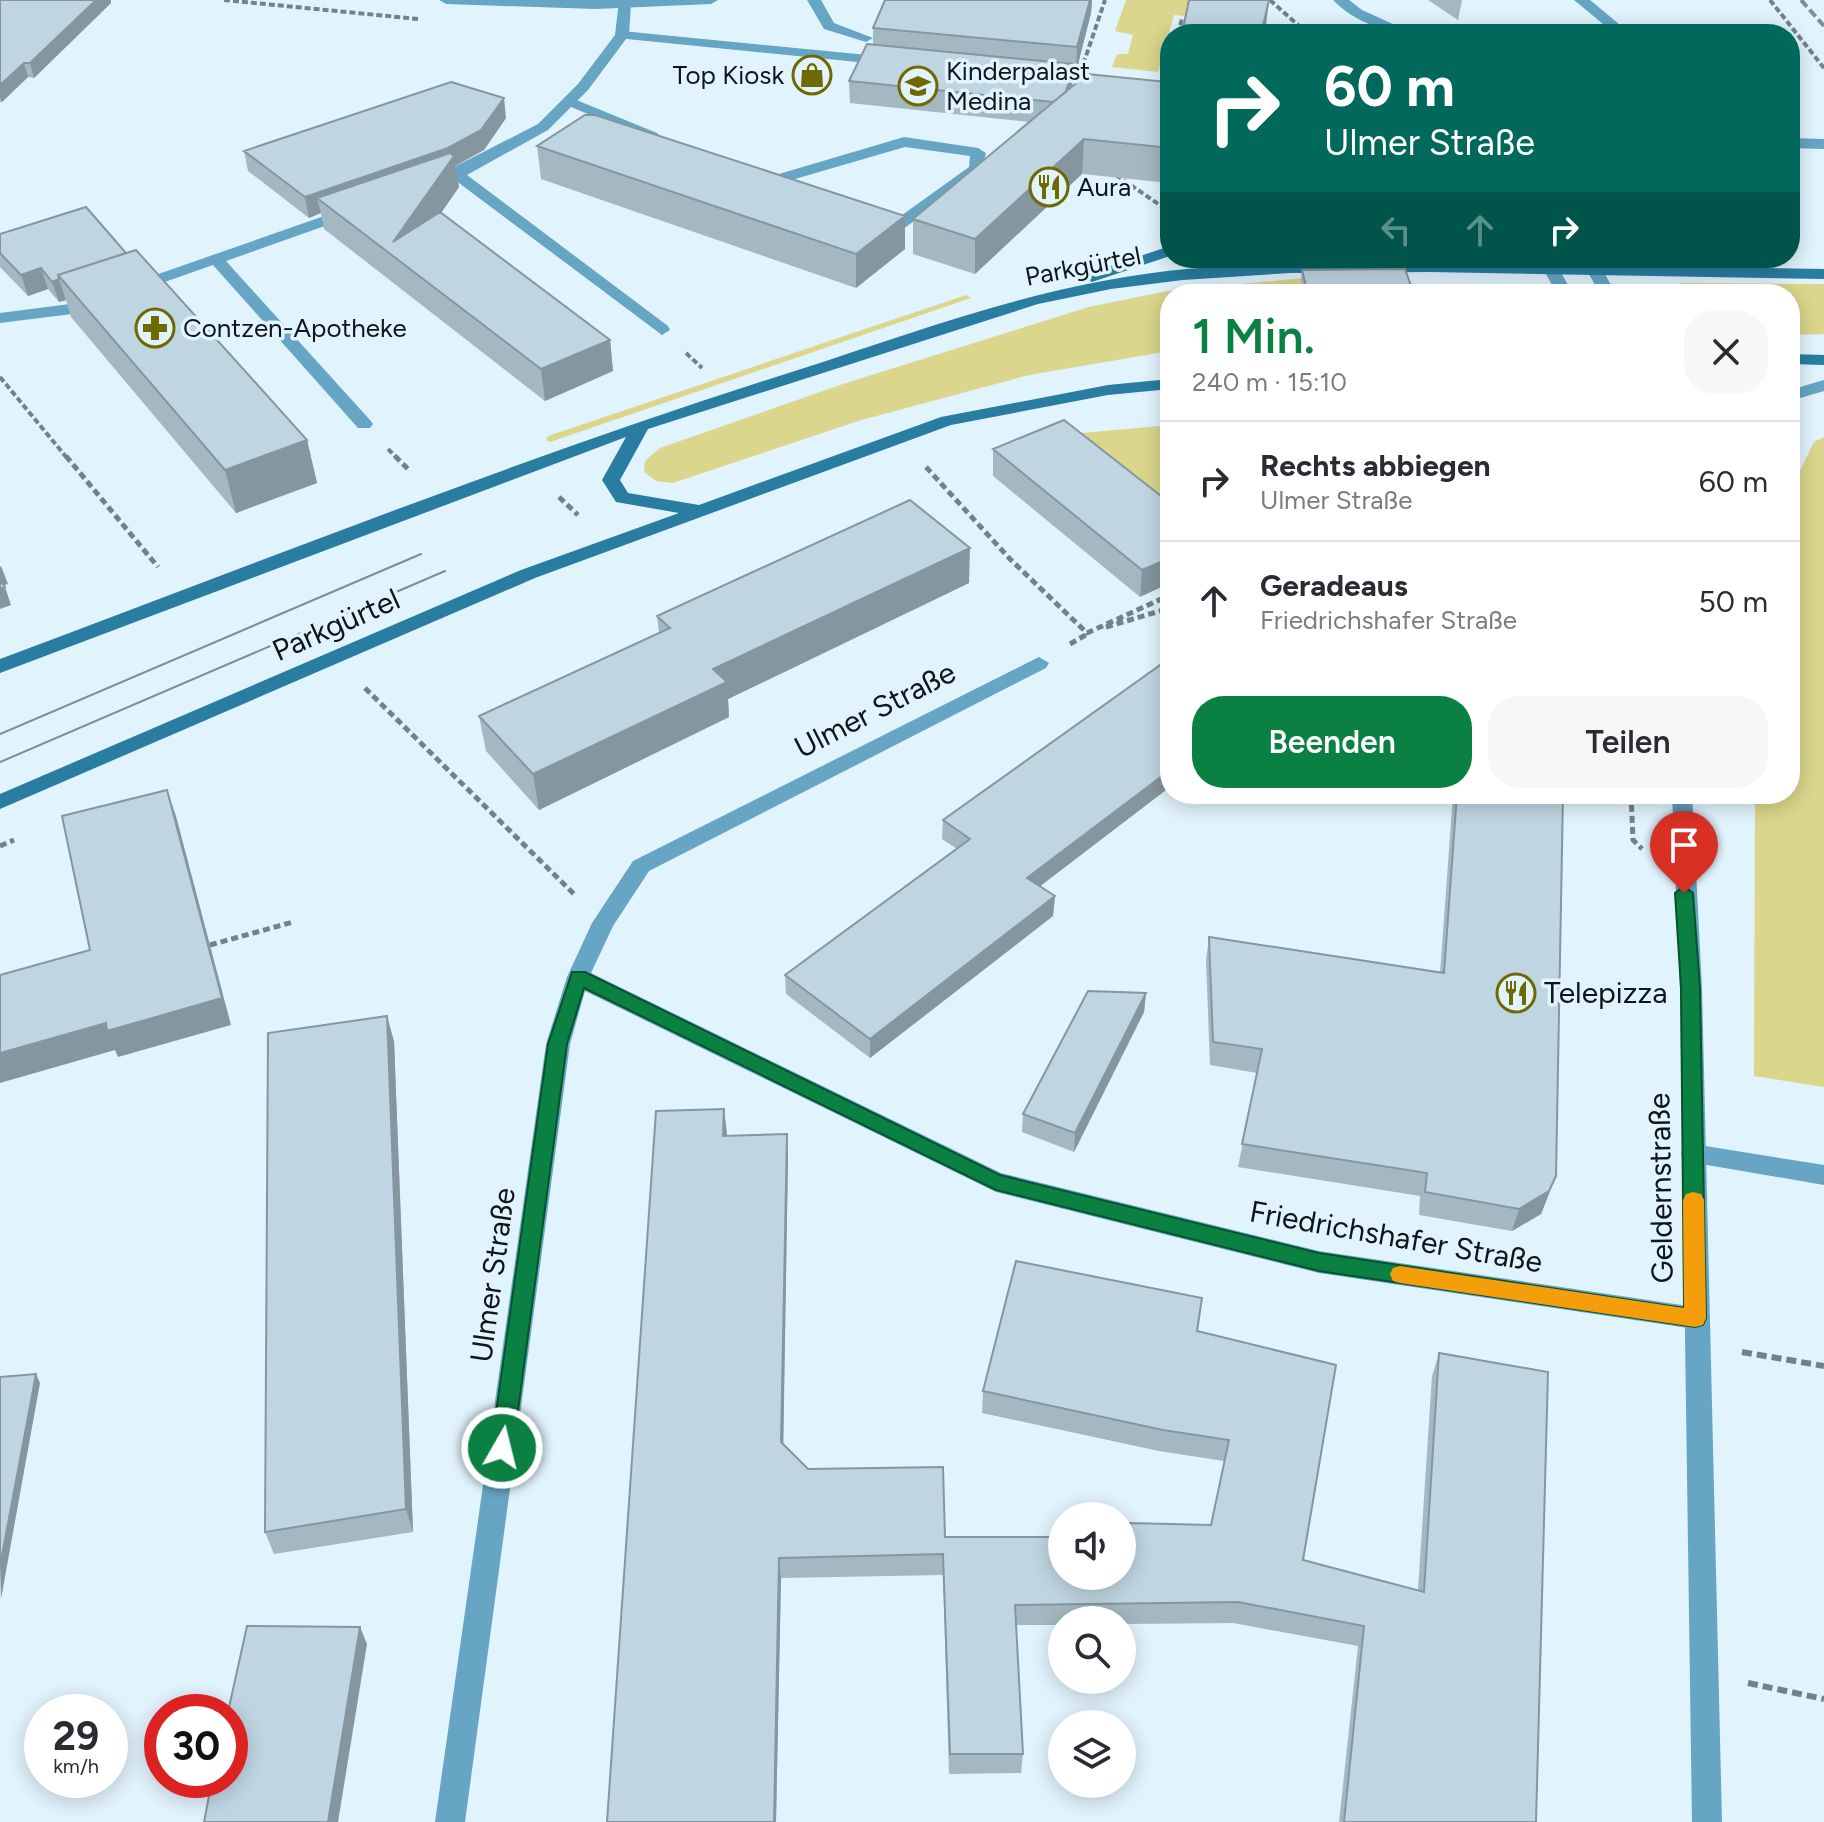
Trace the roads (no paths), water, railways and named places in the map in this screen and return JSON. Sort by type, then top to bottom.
[{"type":"main road","points":[[1034,300],[1160,255]]},
{"type":"main road","name":"Parkgürtel","points":[[0,666],[531,469],[641,425],[1034,300],[1111,284],[1290,268]]},
{"type":"main road","name":"Parkgürtel","points":[[1683,268],[1822,274]]},
{"type":"main road","points":[[1800,268],[1822,274]]},
{"type":"main road","points":[[1800,359],[1824,360]]},
{"type":"main road","name":"Parkgürtel","points":[[0,802],[437,612],[699,510],[947,421],[1108,390],[1160,385]]},
{"type":"main road","name":"Parkgürtel","points":[[641,425],[611,480],[622,498],[699,510]]},
{"type":"street","points":[[446,0],[624,4],[711,0]]},
{"type":"street","points":[[814,0],[829,26],[866,38]]},
{"type":"street","points":[[1340,0],[1357,13],[1384,24]]},
{"type":"street","points":[[1581,0],[1611,24]]},
{"type":"street","points":[[412,190],[457,174],[543,127],[569,101],[622,35],[624,4]]},
{"type":"street","points":[[1357,13],[1363,24]]},
{"type":"street","points":[[622,35],[907,63]]},
{"type":"street","points":[[569,101],[665,142]]},
{"type":"street","points":[[793,193],[757,180],[904,142],[978,153],[976,169],[893,229],[864,219]]},
{"type":"street","points":[[1800,143],[1824,144]]},
{"type":"street","points":[[457,174],[662,330]]},
{"type":"street","points":[[0,318],[72,309],[367,206]]},
{"type":"street","points":[[217,260],[364,424]]},
{"type":"street","points":[[1800,393],[1824,385]]},
{"type":"street","name":"Ulmer Straße","points":[[450,1822],[558,1044],[578,977],[603,923],[641,866],[1039,663]]},
{"type":"street","name":"Geldernstraße","points":[[1682,804],[1691,988],[1707,1822]]},
{"type":"street","name":"Friedrichshafer Straße","points":[[578,977],[996,1182],[1319,1262],[1695,1318]]},
{"type":"street","points":[[1693,1154],[1824,1175]]},
{"type":"tram line","points":[[0,734],[421,554]]},
{"type":"tram line","points":[[0,762],[445,571]]},
{"type":"railway","points":[[1801,0],[1824,26]]},
{"type":"place","name":"Top Kiosk","points":[[812,75]]},
{"type":"place","name":"Kinderpalast Medina","points":[[918,86]]},
{"type":"place","name":"Aura","points":[[1049,187]]},
{"type":"place","name":"Contzen-Apotheke","points":[[155,328]]},
{"type":"place","name":"Telepizza","points":[[1516,993]]}]
